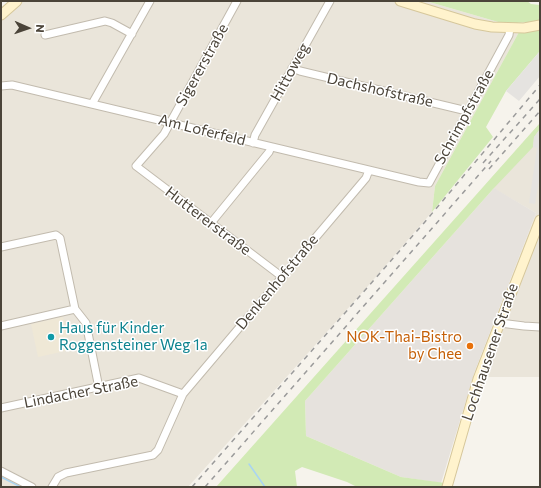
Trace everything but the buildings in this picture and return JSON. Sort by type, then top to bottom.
[{"type":"main road","points":[[1,15],[18,1]]},
{"type":"main road","points":[[400,1],[475,24],[510,28],[540,26]]},
{"type":"main road","name":"Lochhausener Straße","points":[[447,487],[478,380],[540,220]]},
{"type":"street","points":[[92,104],[150,1]]},
{"type":"street","name":"Sigererstraße","points":[[136,166],[164,134],[237,1]]},
{"type":"street","name":"Hittoweg","points":[[253,143],[255,135],[330,1]]},
{"type":"street","points":[[45,35],[105,21],[112,23],[132,34]]},
{"type":"street","name":"Schrimpfstraße","points":[[403,178],[428,183],[509,35],[510,28]]},
{"type":"street","name":"Dachshofstraße","points":[[292,68],[467,111]]},
{"type":"street","name":"Am Loferfeld","points":[[1,86],[12,85],[403,178]]},
{"type":"street","points":[[211,223],[270,152],[271,147]]},
{"type":"street","name":"Huttererstraße","points":[[136,166],[281,276]]},
{"type":"street","name":"Denkenhofstraße","points":[[52,487],[58,477],[66,473],[153,455],[158,450],[183,394],[281,276],[366,178],[369,170]]},
{"type":"street","points":[[1,247],[56,235],[60,238],[75,309],[86,323],[99,388]]},
{"type":"street","points":[[1,326],[75,309]]},
{"type":"street","points":[[500,323],[540,326]]},
{"type":"street","name":"Lindacher Straße","points":[[1,408],[99,388],[139,378],[183,394]]},
{"type":"street","points":[[1,471],[32,487]]},
{"type":"shaded area","points":[[10,1],[426,1],[505,24],[519,32],[435,186],[432,212],[368,286],[188,487],[1,487],[1,8]]},
{"type":"shaded area","points":[[540,51],[540,76],[519,101],[506,91]]},
{"type":"shaded area","points":[[540,123],[540,377],[484,377],[475,371],[536,213],[486,184]]},
{"type":"shaded area","points":[[540,129],[540,175],[535,204],[529,203],[537,148],[533,147],[534,137]]},
{"type":"shaded area","points":[[494,188],[536,213],[475,371],[441,483],[401,477],[306,436],[305,401]]},
{"type":"shaded area","points":[[63,317],[70,350],[38,357],[31,324]]},
{"type":"green space","points":[[426,1],[527,1],[531,4],[540,5],[540,21],[505,24]]},
{"type":"green space","points":[[540,28],[540,51],[506,91],[486,127],[493,137],[432,212],[435,186],[519,32]]},
{"type":"green space","points":[[540,123],[540,129],[534,137],[533,147],[494,188],[305,401],[306,436],[401,477],[445,483],[444,487],[357,487],[347,482],[302,467],[295,471],[297,487],[216,487]]},
{"type":"waterway","points":[[249,464],[265,487]]},
{"type":"waterway","points":[[1,477],[21,487]]},
{"type":"railway","points":[[192,487],[424,223],[540,85]]},
{"type":"railway","points":[[483,163],[540,99]]},
{"type":"railway","points":[[489,169],[540,111]]},
{"type":"railway","points":[[205,487],[491,161]]},
{"type":"place","name":"Haus für Kinder Roggensteiner Weg 1a","points":[[51,337]]},
{"type":"place","name":"NOK-Thai-Bistro by Chee","points":[[470,346]]}]
